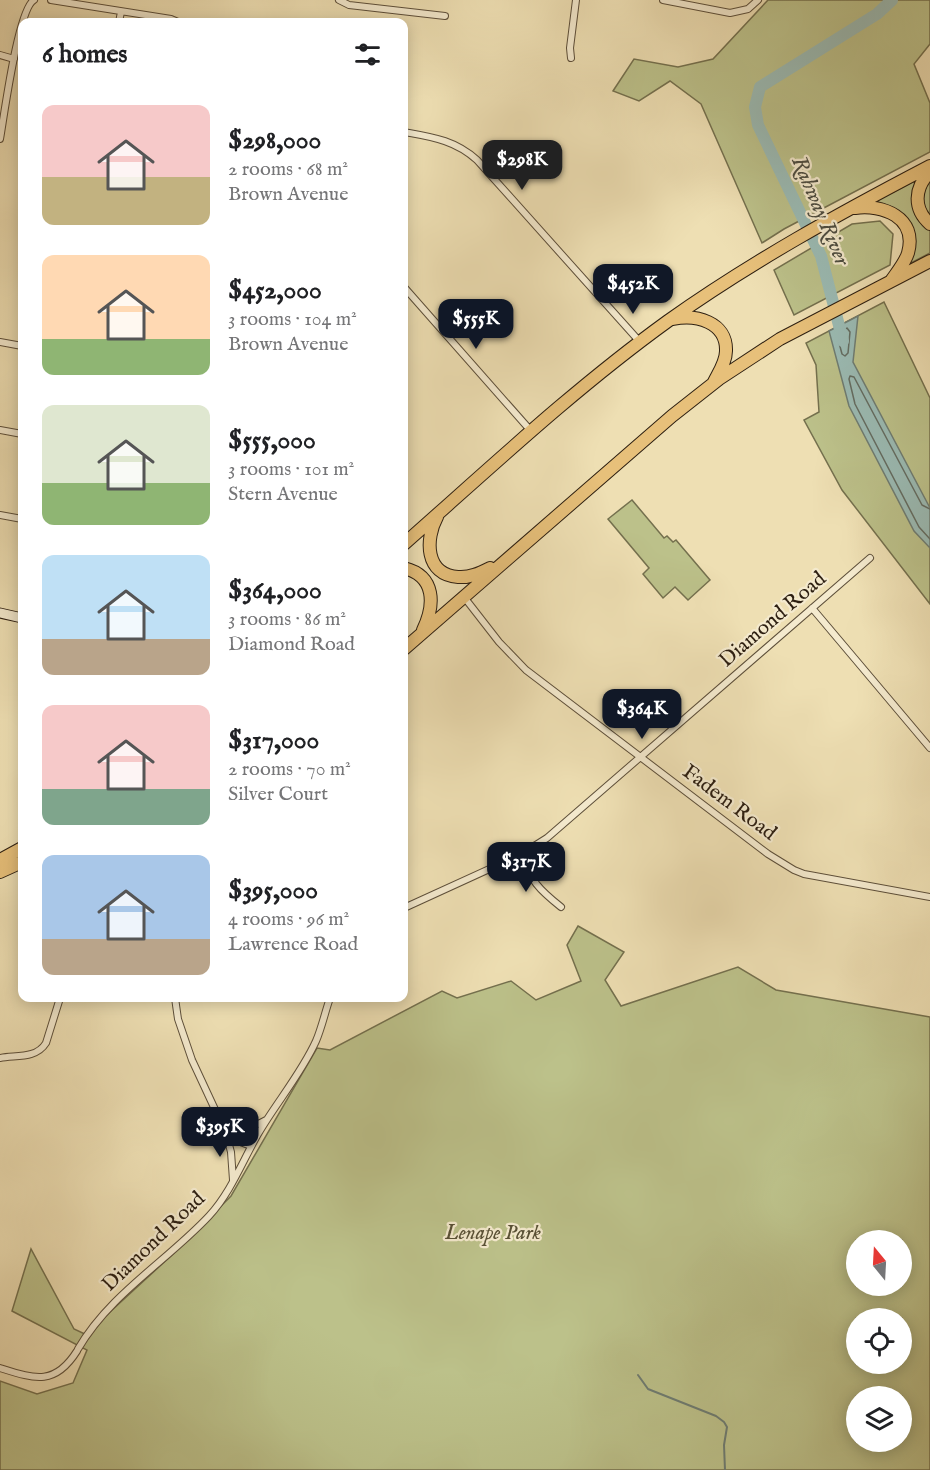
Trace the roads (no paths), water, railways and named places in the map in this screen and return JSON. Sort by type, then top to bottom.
[{"type":"highway","points":[[408,540],[531,431],[670,320],[738,273],[822,223],[930,166]]},
{"type":"highway","points":[[930,172],[919,188],[917,200],[921,213],[930,224]]},
{"type":"highway","points":[[849,208],[884,209],[896,215],[903,224],[909,239],[908,252],[890,282]]},
{"type":"highway","points":[[408,645],[672,416],[714,383],[780,339],[930,261]]},
{"type":"highway","points":[[670,320],[689,317],[701,319],[713,324],[720,331],[726,351],[714,383]]},
{"type":"highway","points":[[439,513],[429,535],[429,548],[432,560],[441,570],[452,576],[464,577],[476,575],[502,563]]},
{"type":"highway","points":[[408,570],[421,577],[430,592],[431,608],[421,633]]},
{"type":"highway","points":[[0,860],[18,850]]},
{"type":"highway","points":[[0,872],[18,864]]},
{"type":"street","points":[[24,18],[30,2],[34,0]]},
{"type":"street","points":[[51,0],[158,18]]},
{"type":"street","points":[[339,0],[349,5],[445,16]]},
{"type":"street","points":[[571,58],[570,48],[576,0]]},
{"type":"street","points":[[663,0],[730,13],[748,9],[758,0]]},
{"type":"street","points":[[120,18],[121,12]]},
{"type":"street","points":[[0,139],[18,42]]},
{"type":"street","points":[[0,55],[14,59]]},
{"type":"street","points":[[408,133],[448,141],[464,149],[477,160],[640,342]]},
{"type":"street","points":[[408,292],[531,431]]},
{"type":"street","points":[[0,342],[18,345]]},
{"type":"street","points":[[0,430],[18,433]]},
{"type":"street","points":[[0,515],[18,518]]},
{"type":"street","name":"Diamond Road","points":[[408,906],[520,855],[547,838],[870,558]]},
{"type":"street","name":"Fadem Road","points":[[463,597],[499,642],[526,670],[768,854],[794,870],[930,897]]},
{"type":"street","points":[[812,608],[930,748]]},
{"type":"street","points":[[0,613],[18,617]]},
{"type":"street","points":[[520,855],[533,883],[561,906]]},
{"type":"street","points":[[0,1058],[28,1055],[42,1050],[59,1002]]},
{"type":"street","points":[[176,1002],[178,1019],[192,1060],[225,1131],[231,1152],[233,1182]]},
{"type":"street","name":"Diamond Road","points":[[0,1368],[28,1377],[59,1373],[69,1364],[92,1327],[111,1306],[209,1215],[227,1194],[266,1119],[310,1053],[329,1002]]},
{"type":"street","points":[[221,1120],[232,1126],[245,1128],[266,1119]]},
{"type":"street","points":[[225,1131],[235,1140],[251,1146]]},
{"type":"water","points":[[858,316],[853,362],[930,508],[930,548],[914,531],[849,406],[829,331]]},
{"type":"waterway","name":"Rahway River","points":[[843,341],[821,256],[758,125],[755,107],[760,87],[877,14],[892,0]]},
{"type":"waterway","points":[[638,1375],[648,1389],[716,1416],[724,1422],[727,1427],[724,1445],[725,1470]]},
{"type":"park label","name":"Lenape Park","points":[[493,1233]]}]
